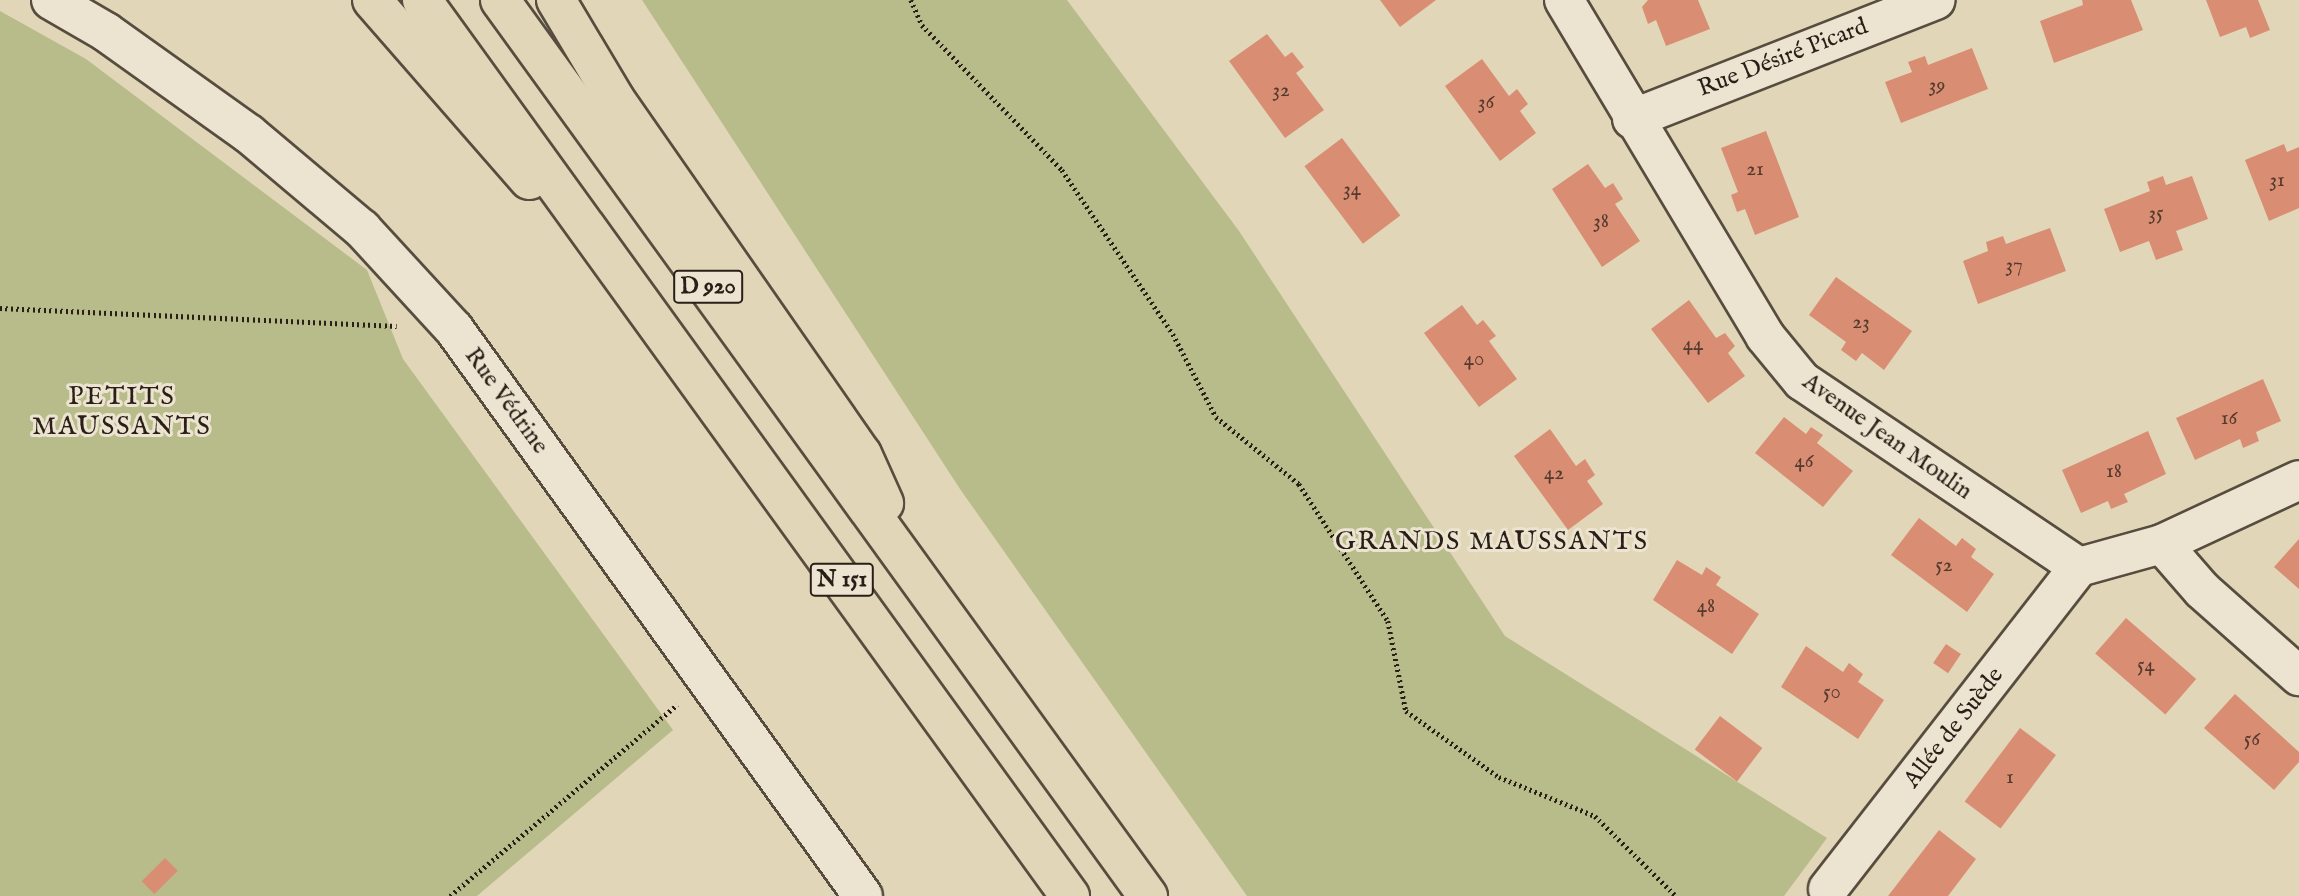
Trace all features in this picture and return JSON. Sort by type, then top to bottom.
[{"type":"highway","points":[[372,0],[481,133],[613,264]]},
{"type":"highway","points":[[422,0],[613,264]]},
{"type":"highway","name":"D 920","points":[[500,0],[916,575]]},
{"type":"highway","name":"N 151","points":[[556,0],[615,99],[862,454],[916,575],[1149,896]]},
{"type":"highway","name":"N 151","points":[[613,264],[1070,896]]},
{"type":"street","name":"Rue Védrine","points":[[51,0],[248,134],[362,229],[454,329],[863,896]]},
{"type":"street","name":"Avenue Jean Moulin","points":[[1564,0],[1632,119],[1765,336],[1802,381],[2080,568]]},
{"type":"street","name":"Rue Désiré Picard","points":[[1632,119],[1935,0]]},
{"type":"street","points":[[2080,568],[2162,544],[2299,480]]},
{"type":"street","points":[[2162,544],[2202,590],[2299,676]]},
{"type":"street","name":"Allée de Suède","points":[[1828,889],[2080,568]]},
{"type":"path","points":[[911,0],[922,26],[1062,170],[1173,334],[1216,417],[1299,484],[1388,621],[1406,711],[1499,777],[1595,816],[1676,896]]},
{"type":"path","points":[[0,308],[454,329]]},
{"type":"path","points":[[450,896],[709,679]]},
{"type":"green space","points":[[642,0],[1067,0],[1239,231],[1505,636],[1827,838],[1784,896],[1247,896],[960,489]]},
{"type":"green space","points":[[0,11],[86,59],[367,270],[403,359],[673,730],[477,896],[0,896]]},
{"type":"building","points":[[1380,0],[1436,0],[1400,27]]},
{"type":"building","points":[[1648,0],[1698,0],[1710,29],[1666,46],[1656,20],[1648,24],[1642,7]]},
{"type":"building","points":[[2082,0],[2131,0],[2143,30],[2054,63],[2040,21],[2083,5]]},
{"type":"building","points":[[2206,0],[2258,0],[2270,30],[2250,38],[2246,27],[2220,37]]},
{"type":"building","points":[[1267,34],[1285,57],[1292,52],[1304,67],[1296,73],[1324,110],[1285,138],[1229,61]]},
{"type":"building","points":[[1972,48],[1988,89],[1901,123],[1885,82],[1912,72],[1908,62],[1925,56],[1928,65]]},
{"type":"building","points":[[1482,59],[1509,96],[1517,89],[1528,104],[1520,111],[1536,133],[1500,161],[1445,86]]},
{"type":"building","points":[[1766,131],[1799,217],[1755,235],[1745,209],[1737,212],[1731,195],[1738,192],[1721,148]]},
{"type":"building","points":[[1342,138],[1400,215],[1363,244],[1304,166]]},
{"type":"building","points":[[2284,144],[2287,152],[2299,147],[2299,208],[2269,221],[2245,160]]},
{"type":"building","points":[[1588,164],[1605,188],[1613,183],[1623,199],[1615,204],[1640,241],[1602,267],[1552,189]]},
{"type":"building","points":[[2163,176],[2166,185],[2192,176],[2208,219],[2176,231],[2183,250],[2156,260],[2149,241],[2120,252],[2104,209],[2150,191],[2147,182]]},
{"type":"building","points":[[2050,228],[2066,271],[1978,304],[1963,261],[1988,251],[1986,242],[2003,236],[2006,244]]},
{"type":"building","points":[[1836,277],[1912,331],[1884,370],[1862,353],[1856,361],[1841,350],[1846,342],[1809,315]]},
{"type":"building","points":[[1689,300],[1716,338],[1725,333],[1735,346],[1728,353],[1745,376],[1708,403],[1651,329]]},
{"type":"building","points":[[1462,305],[1477,325],[1483,320],[1496,336],[1489,341],[1517,379],[1479,407],[1424,333]]},
{"type":"building","points":[[2263,379],[2281,421],[2256,432],[2259,441],[2243,448],[2240,439],[2195,460],[2176,418]]},
{"type":"building","points":[[1784,417],[1806,434],[1811,427],[1823,435],[1817,443],[1853,471],[1823,507],[1755,453]]},
{"type":"building","points":[[1550,429],[1576,466],[1585,459],[1595,475],[1587,481],[1603,504],[1568,530],[1514,456]]},
{"type":"building","points":[[2148,431],[2166,474],[2124,494],[2128,502],[2111,509],[2108,501],[2081,513],[2062,470]]},
{"type":"building","points":[[1919,518],[1956,546],[1962,538],[1976,549],[1971,557],[1994,574],[1967,612],[1891,555]]},
{"type":"building","points":[[2299,539],[2299,589],[2274,567]]},
{"type":"building","points":[[1677,560],[1702,575],[1706,567],[1721,577],[1716,585],[1759,614],[1732,654],[1653,600]]},
{"type":"building","points":[[2126,618],[2196,679],[2165,714],[2095,653]]},
{"type":"building","points":[[1946,644],[1961,654],[1948,673],[1933,663]]},
{"type":"building","points":[[1806,646],[1843,672],[1849,663],[1863,674],[1858,682],[1884,700],[1858,739],[1781,687]]},
{"type":"building","points":[[2235,694],[2299,752],[2299,762],[2274,790],[2204,728]]},
{"type":"building","points":[[1720,716],[1762,748],[1737,781],[1695,750]]},
{"type":"building","points":[[2020,728],[2056,755],[2001,829],[1965,801]]},
{"type":"building","points":[[1939,830],[1976,859],[1948,896],[1888,896]]},
{"type":"building","points":[[165,858],[178,871],[154,894],[142,881]]},
{"type":"district","name":"PETITS MAUSSANTS","points":[[122,412]]},
{"type":"district","name":"GRANDS MAUSSANTS","points":[[1492,542]]}]
